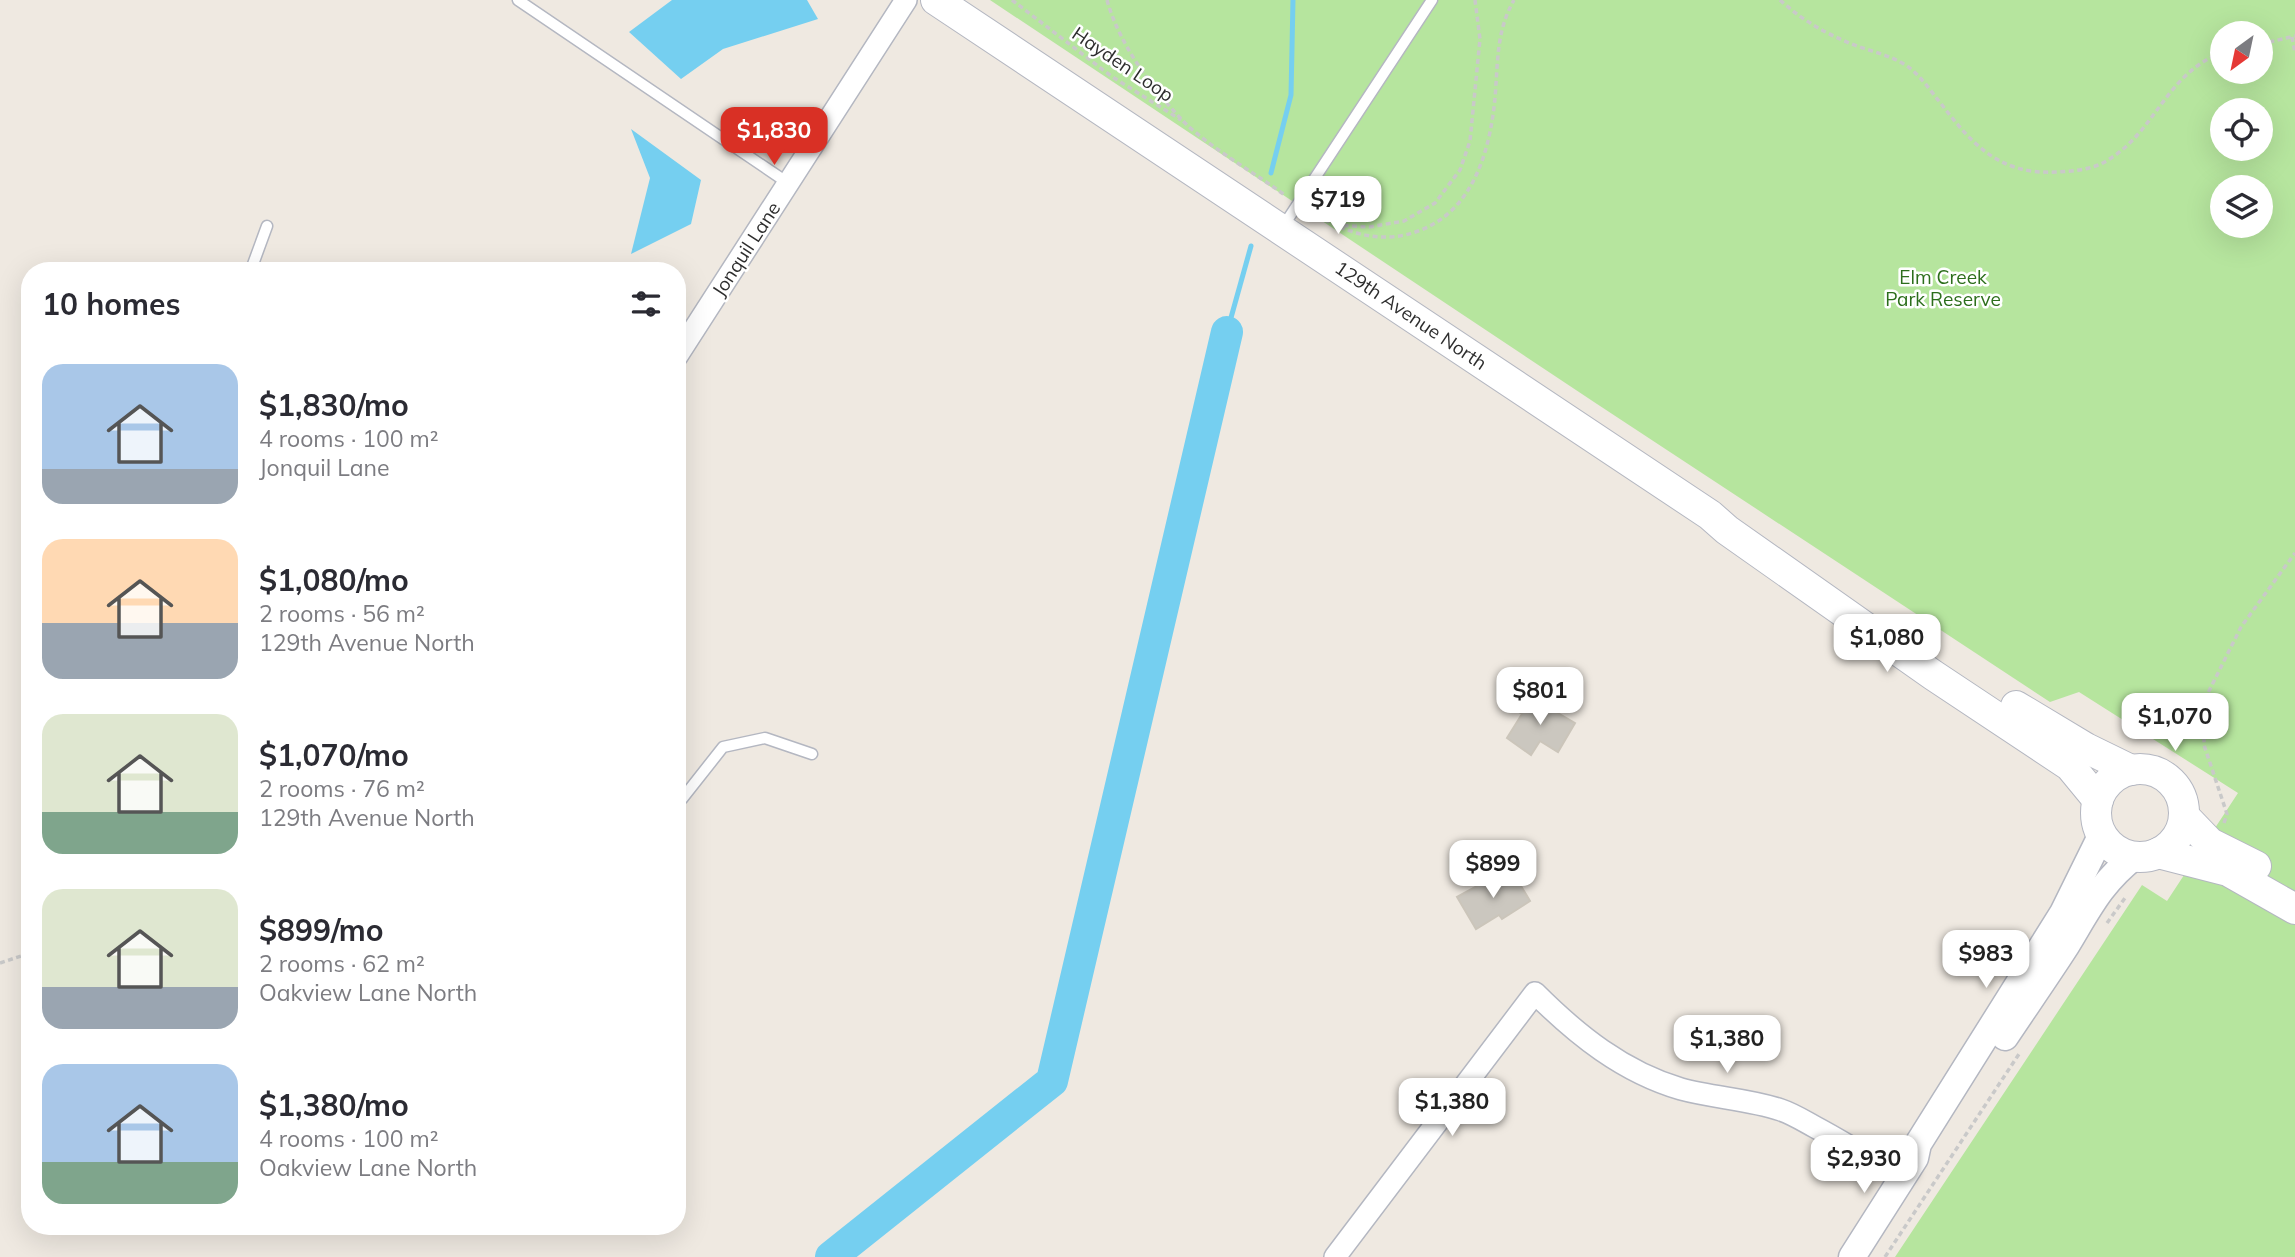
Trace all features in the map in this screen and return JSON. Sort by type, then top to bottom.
[{"type":"main road","name":"129th Avenue North","points":[[936,0],[1710,515],[1727,530],[1933,675],[2070,766],[2098,800]]},
{"type":"main road","name":"129th Avenue North","points":[[1710,515],[1742,530],[2050,728],[2131,770]]},
{"type":"main road","points":[[2146,855],[2176,838],[2184,816],[2183,803],[2178,790],[2158,773],[2145,769],[2131,770],[2110,780],[2098,800],[2096,812],[2102,834],[2118,851],[2228,871],[2295,909]]},
{"type":"main road","points":[[2184,816],[2210,843],[2295,890]]},
{"type":"street","name":"Jonquil Lane","points":[[686,342],[906,0]]},
{"type":"street","points":[[1852,1257],[1909,1168],[1918,1144],[2063,913],[2102,834]]},
{"type":"street","points":[[1909,1168],[1929,1152],[2106,881],[2146,855]]},
{"type":"street","points":[[1335,1257],[1535,993],[1600,1050],[1630,1068],[1682,1089],[1739,1099],[1784,1111],[1836,1138],[1909,1168]]},
{"type":"lane","points":[[1282,228],[1432,0]]},
{"type":"lane","points":[[522,2],[788,183]]},
{"type":"lane","points":[[254,262],[267,226]]},
{"type":"lane","points":[[686,793],[723,747],[765,738],[813,754]]},
{"type":"path","name":"Hayden Loop","points":[[1012,0],[1111,76],[1186,124]]},
{"type":"path","points":[[1107,0],[1120,33],[1135,58],[1186,124],[1298,204],[1333,225],[1367,237],[1384,239],[1401,237],[1438,222],[1465,197],[1477,176],[1486,149],[1495,99],[1498,43],[1514,0]]},
{"type":"path","points":[[1333,225],[1369,227],[1404,221],[1435,203],[1460,170],[1470,141],[1480,39],[1475,0]]},
{"type":"path","points":[[1780,0],[1820,30],[1904,64],[1924,82],[1960,130],[1977,147],[2013,166],[2037,172],[2080,170],[2106,162],[2134,138],[2184,75],[2210,58]]},
{"type":"path","points":[[2273,41],[2293,37],[2295,53]]},
{"type":"path","points":[[2220,829],[2227,814],[2204,745],[2204,706],[2241,627],[2295,553]]},
{"type":"path","points":[[2100,933],[2128,894]]},
{"type":"path","points":[[0,962],[21,956]]},
{"type":"path","points":[[1885,1257],[2025,1045]]},
{"type":"green space","name":"Elm Creek Park Reserve","points":[[990,0],[2295,0],[2295,1257],[1895,1257],[2142,885],[2167,901],[2238,793],[2079,692],[2050,702]]},
{"type":"water","points":[[672,0],[807,0],[818,19],[723,49],[681,79],[629,32]]},
{"type":"water","points":[[631,129],[701,180],[691,224],[631,254],[650,178]]},
{"type":"building","points":[[1527,695],[1575,723],[1558,752],[1540,741],[1531,755],[1507,738],[1522,714],[1517,711]]},
{"type":"building","points":[[1499,874],[1504,883],[1512,879],[1515,883],[1518,881],[1530,901],[1502,919],[1499,915],[1476,929],[1457,897]]},
{"type":"waterway","points":[[1271,173],[1291,95],[1293,0]]},
{"type":"waterway","points":[[1227,332],[1251,246]]},
{"type":"waterway","points":[[831,1257],[1052,1081],[1227,332]]}]
